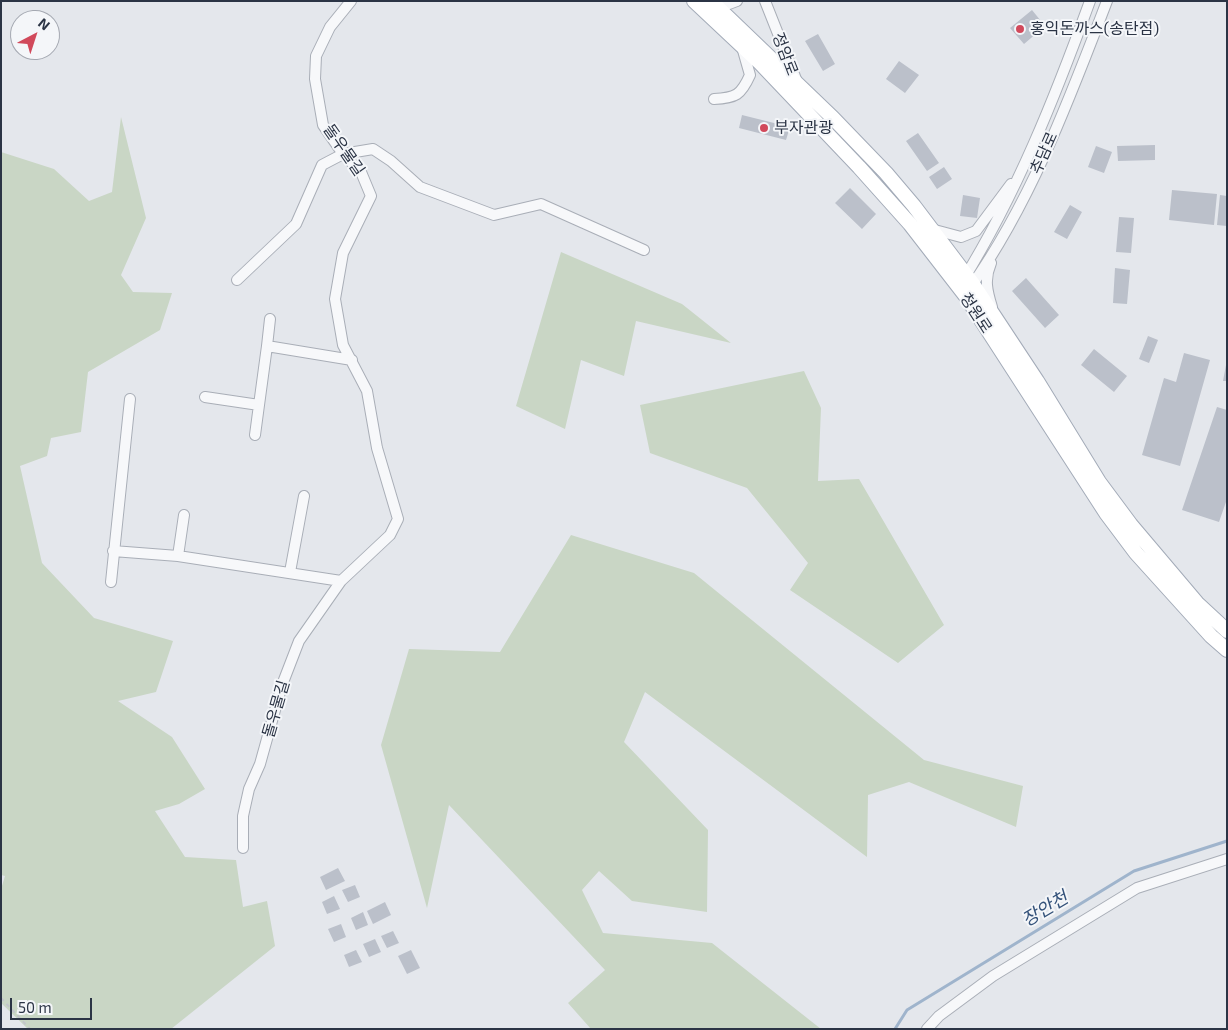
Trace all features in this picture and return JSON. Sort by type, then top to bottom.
[{"type":"main road","name":"청원로","points":[[694,1],[742,46],[860,167],[910,224],[961,291],[1106,514],[1136,553],[1211,636],[1227,650]]},
{"type":"main road","name":"청원로","points":[[711,1],[833,118],[886,173],[969,279],[996,317],[1100,482],[1130,525],[1197,603],[1227,631]]},
{"type":"street","name":"돌우물길","points":[[242,848],[243,816],[249,789],[260,764],[282,685],[299,641],[341,581],[390,535],[398,519],[377,448],[367,391],[344,345],[335,299],[343,253],[371,196],[361,172],[343,154],[323,125],[315,79],[316,56],[330,27],[351,1]]},
{"type":"street","points":[[716,1],[729,4],[737,1]]},
{"type":"street","name":"정암로","points":[[765,1],[798,86],[801,107]]},
{"type":"street","name":"추담로","points":[[969,279],[1023,168],[1071,53],[1090,1]]},
{"type":"street","name":"추담로","points":[[961,291],[999,242],[1032,181],[1107,1]]},
{"type":"street","points":[[714,99],[731,98],[743,90],[750,75],[742,46]]},
{"type":"street","points":[[236,280],[296,224],[322,165],[343,154],[373,149],[391,161],[420,187],[494,215],[542,204],[644,250]]},
{"type":"street","points":[[930,228],[960,237],[976,231],[1023,168]]},
{"type":"street","points":[[996,317],[986,290],[986,274],[999,242]]},
{"type":"street","points":[[255,435],[270,319]]},
{"type":"street","points":[[267,346],[352,360]]},
{"type":"street","points":[[206,397],[259,405]]},
{"type":"street","points":[[111,582],[130,399]]},
{"type":"street","points":[[290,572],[304,496]]},
{"type":"street","points":[[178,556],[184,515]]},
{"type":"street","points":[[113,551],[178,556],[341,581]]},
{"type":"street","points":[[927,1029],[939,1016],[993,976],[1137,888],[1227,859]]},
{"type":"path","points":[[1,998],[30,1029]]},
{"type":"green space","points":[[121,117],[146,218],[121,275],[133,292],[172,293],[160,330],[88,372],[81,432],[51,438],[47,456],[20,466],[42,563],[94,618],[173,641],[156,692],[118,701],[172,737],[205,789],[179,804],[155,811],[185,857],[236,860],[243,907],[267,901],[275,946],[171,1029],[28,1029],[1,1003],[1,889],[5,876],[1,875],[1,152],[54,169],[89,201],[112,192]]},
{"type":"green space","points":[[561,252],[682,304],[731,343],[636,321],[624,376],[581,360],[565,429],[516,406]]},
{"type":"green space","points":[[804,371],[821,408],[818,481],[859,479],[944,625],[898,663],[790,590],[808,563],[747,488],[650,453],[640,405]]},
{"type":"green space","points":[[571,535],[694,573],[924,760],[1023,786],[1016,827],[909,782],[868,795],[867,857],[645,692],[624,742],[708,830],[707,912],[632,901],[599,871],[582,890],[603,933],[712,943],[821,1029],[591,1029],[568,1003],[605,970],[449,805],[427,908],[381,745],[409,649],[500,652]]},
{"type":"building","points":[[1032,10],[1045,26],[1024,44],[1010,28]]},
{"type":"building","points":[[818,34],[835,64],[823,71],[805,41]]},
{"type":"building","points":[[899,61],[919,75],[905,93],[886,79]]},
{"type":"building","name":"부자관광","points":[[742,115],[790,127],[786,140],[739,128]]},
{"type":"building","points":[[918,133],[939,163],[927,171],[906,141]]},
{"type":"building","points":[[1155,145],[1155,160],[1118,161],[1117,146]]},
{"type":"building","points":[[1096,146],[1112,152],[1104,173],[1088,167]]},
{"type":"building","points":[[944,167],[952,179],[937,189],[929,177]]},
{"type":"building","points":[[850,188],[876,214],[862,229],[835,203]]},
{"type":"building","points":[[1172,190],[1217,194],[1214,225],[1169,220]]},
{"type":"building","points":[[963,195],[980,198],[977,218],[960,216]]},
{"type":"building","points":[[1220,195],[1227,196],[1227,226],[1217,225]]},
{"type":"building","points":[[1070,205],[1082,212],[1067,239],[1054,232]]},
{"type":"building","points":[[1119,217],[1134,218],[1131,253],[1116,252]]},
{"type":"building","points":[[1115,268],[1130,270],[1127,304],[1113,303]]},
{"type":"building","points":[[1026,278],[1059,315],[1045,328],[1012,291]]},
{"type":"building","points":[[1148,336],[1158,340],[1149,363],[1139,359]]},
{"type":"building","points":[[1094,349],[1127,376],[1114,392],[1081,365]]},
{"type":"building","points":[[1184,353],[1210,360],[1180,466],[1142,455],[1164,378],[1176,382]]},
{"type":"building","points":[[1226,365],[1227,381],[1223,381]]},
{"type":"building","points":[[1217,407],[1227,410],[1227,499],[1219,522],[1182,510]]},
{"type":"building","points":[[338,868],[345,881],[326,890],[320,877]]},
{"type":"building","points":[[355,885],[360,897],[348,902],[342,890]]},
{"type":"building","points":[[334,896],[340,909],[327,914],[322,902]]},
{"type":"building","points":[[385,902],[391,915],[373,924],[367,911]]},
{"type":"building","points":[[363,912],[368,925],[356,930],[351,918]]},
{"type":"building","points":[[341,924],[346,937],[334,942],[328,929]]},
{"type":"building","points":[[393,931],[399,943],[387,948],[381,936]]},
{"type":"building","points":[[375,939],[381,952],[369,957],[363,944]]},
{"type":"building","points":[[356,950],[362,962],[349,967],[344,955]]},
{"type":"building","points":[[411,950],[420,968],[407,974],[398,956]]},
{"type":"waterway","name":"장안천","points":[[895,1029],[907,1010],[1134,871],[1227,841]]},
{"type":"place","name":"홍익돈까스(송탄점)","points":[[1020,29]]},
{"type":"place","name":"부자관광","points":[[764,128]]}]
